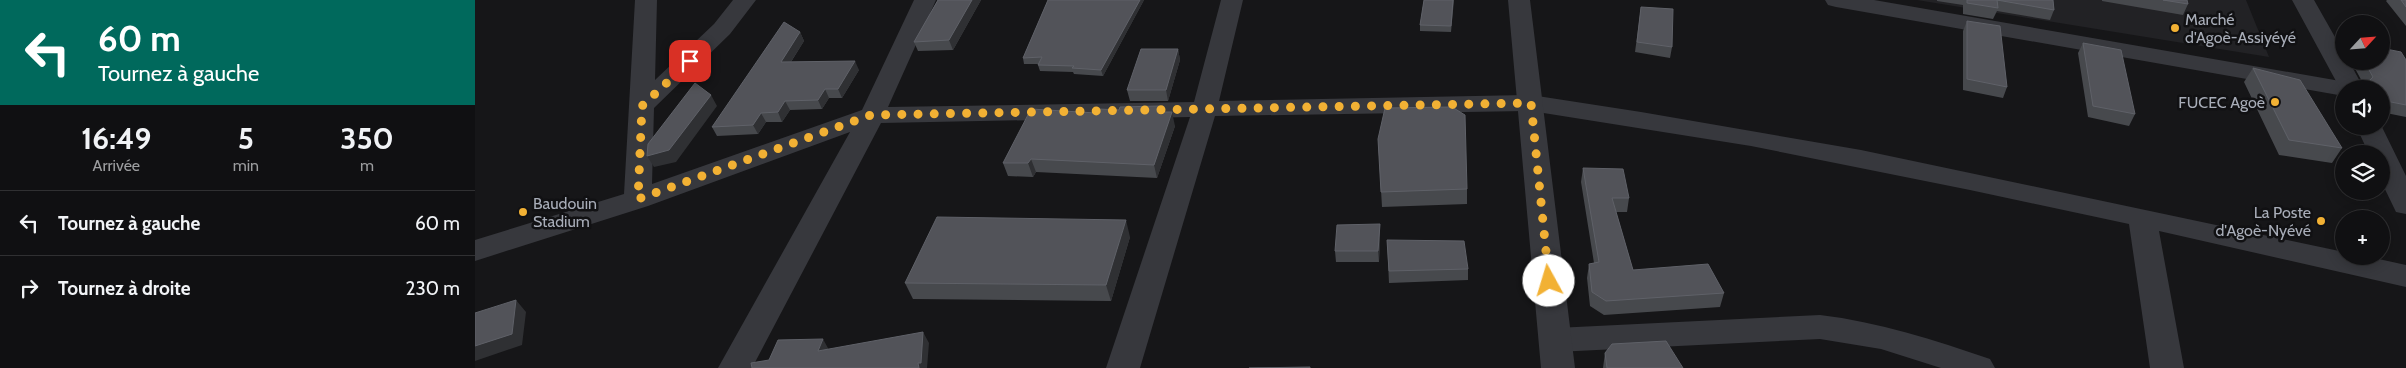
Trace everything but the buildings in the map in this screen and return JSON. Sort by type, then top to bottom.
[{"type":"street","points":[[638,199],[646,0]]},
{"type":"street","points":[[642,106],[722,29],[745,0]]},
{"type":"street","points":[[735,368],[871,115],[925,0]]},
{"type":"street","points":[[1123,368],[1205,109],[1233,0]]},
{"type":"street","points":[[1519,0],[1557,354],[1820,327],[1855,330],[1895,339],[1979,368]]},
{"type":"street","points":[[1836,0],[2335,87]]},
{"type":"street","points":[[2303,0],[2347,80]]},
{"type":"street","points":[[475,251],[638,199],[871,115],[1531,103],[1733,135],[2142,218],[2406,276]]},
{"type":"street","points":[[2373,135],[2406,205]]},
{"type":"street","points":[[2142,218],[2167,368]]},
{"type":"shaded area","name":"Marché d'Agoè-Assiyéyé","points":[[1917,0],[2246,0],[2269,57]]},
{"type":"place","name":"Marché d'Agoè-Assiyéyé","points":[[2175,28]]},
{"type":"place","name":"FUCEC Agoè","points":[[2275,102]]},
{"type":"place","name":"Baudouin Stadium","points":[[523,212]]},
{"type":"place","name":"La Poste d'Agoè-Nyévé","points":[[2321,221]]},
{"type":"route","points":[[690,61],[642,106],[638,199],[871,115],[1531,103],[1549,281]]}]
